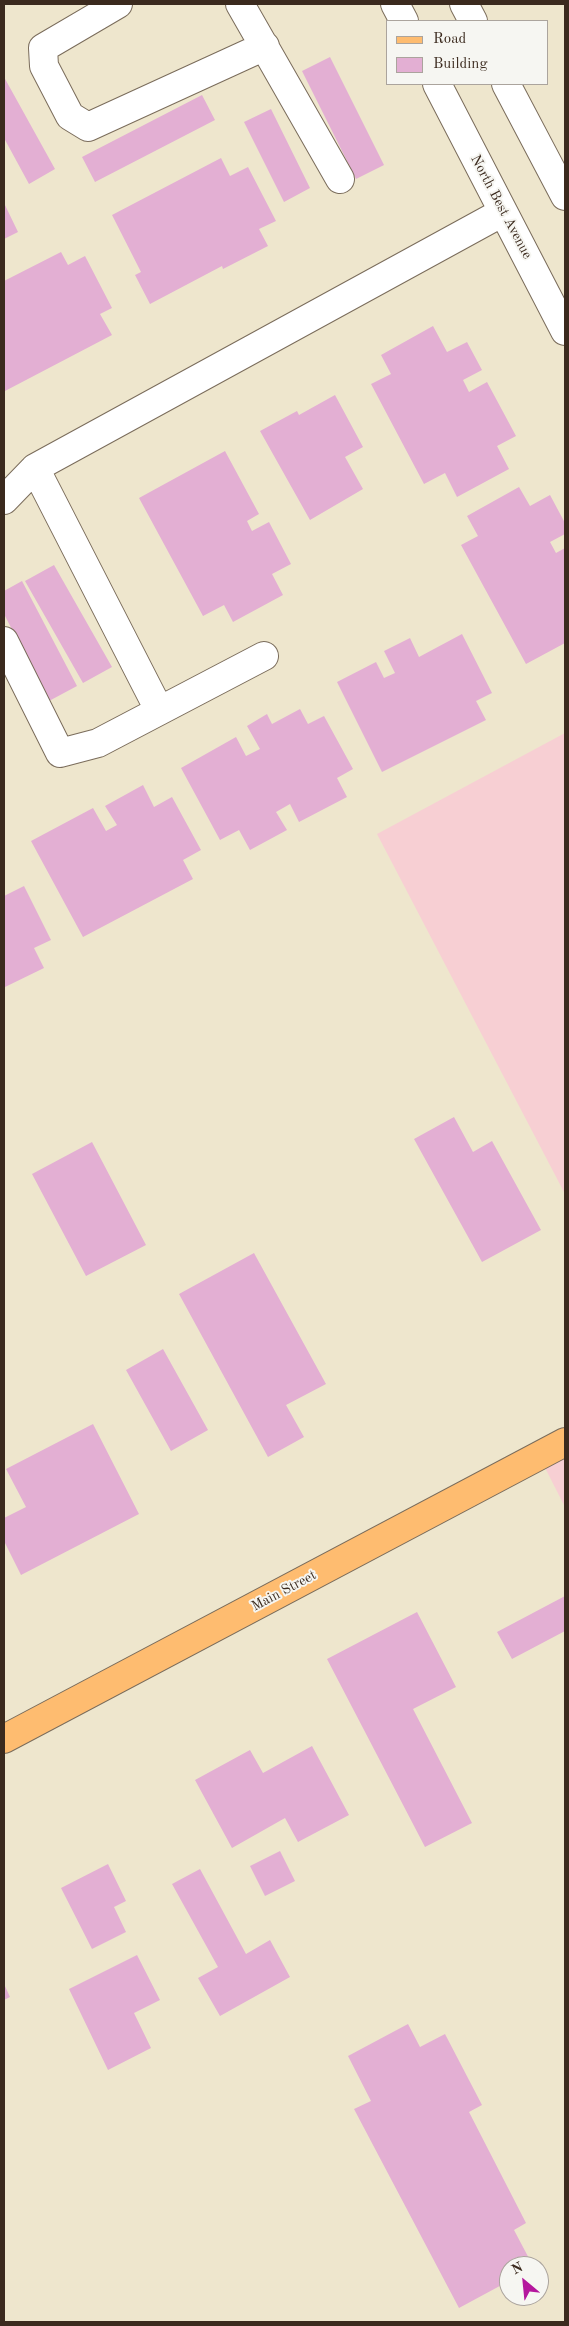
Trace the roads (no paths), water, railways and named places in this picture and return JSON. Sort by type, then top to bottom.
[{"type":"main road","name":"Main Street","points":[[4,1740],[565,1442]]},
{"type":"street","points":[[118,4],[43,48],[44,66],[70,116],[88,128],[265,46]]},
{"type":"street","points":[[240,4],[340,179]]},
{"type":"street","points":[[395,4],[403,20]]},
{"type":"street","points":[[464,4],[472,20]]},
{"type":"street","name":"North Best Avenue","points":[[437,85],[565,331]]},
{"type":"street","points":[[507,85],[565,196]]},
{"type":"street","points":[[4,500],[35,468],[503,212]]},
{"type":"street","points":[[35,468],[159,710]]},
{"type":"street","points":[[4,641],[60,752],[98,744],[264,656]]}]
